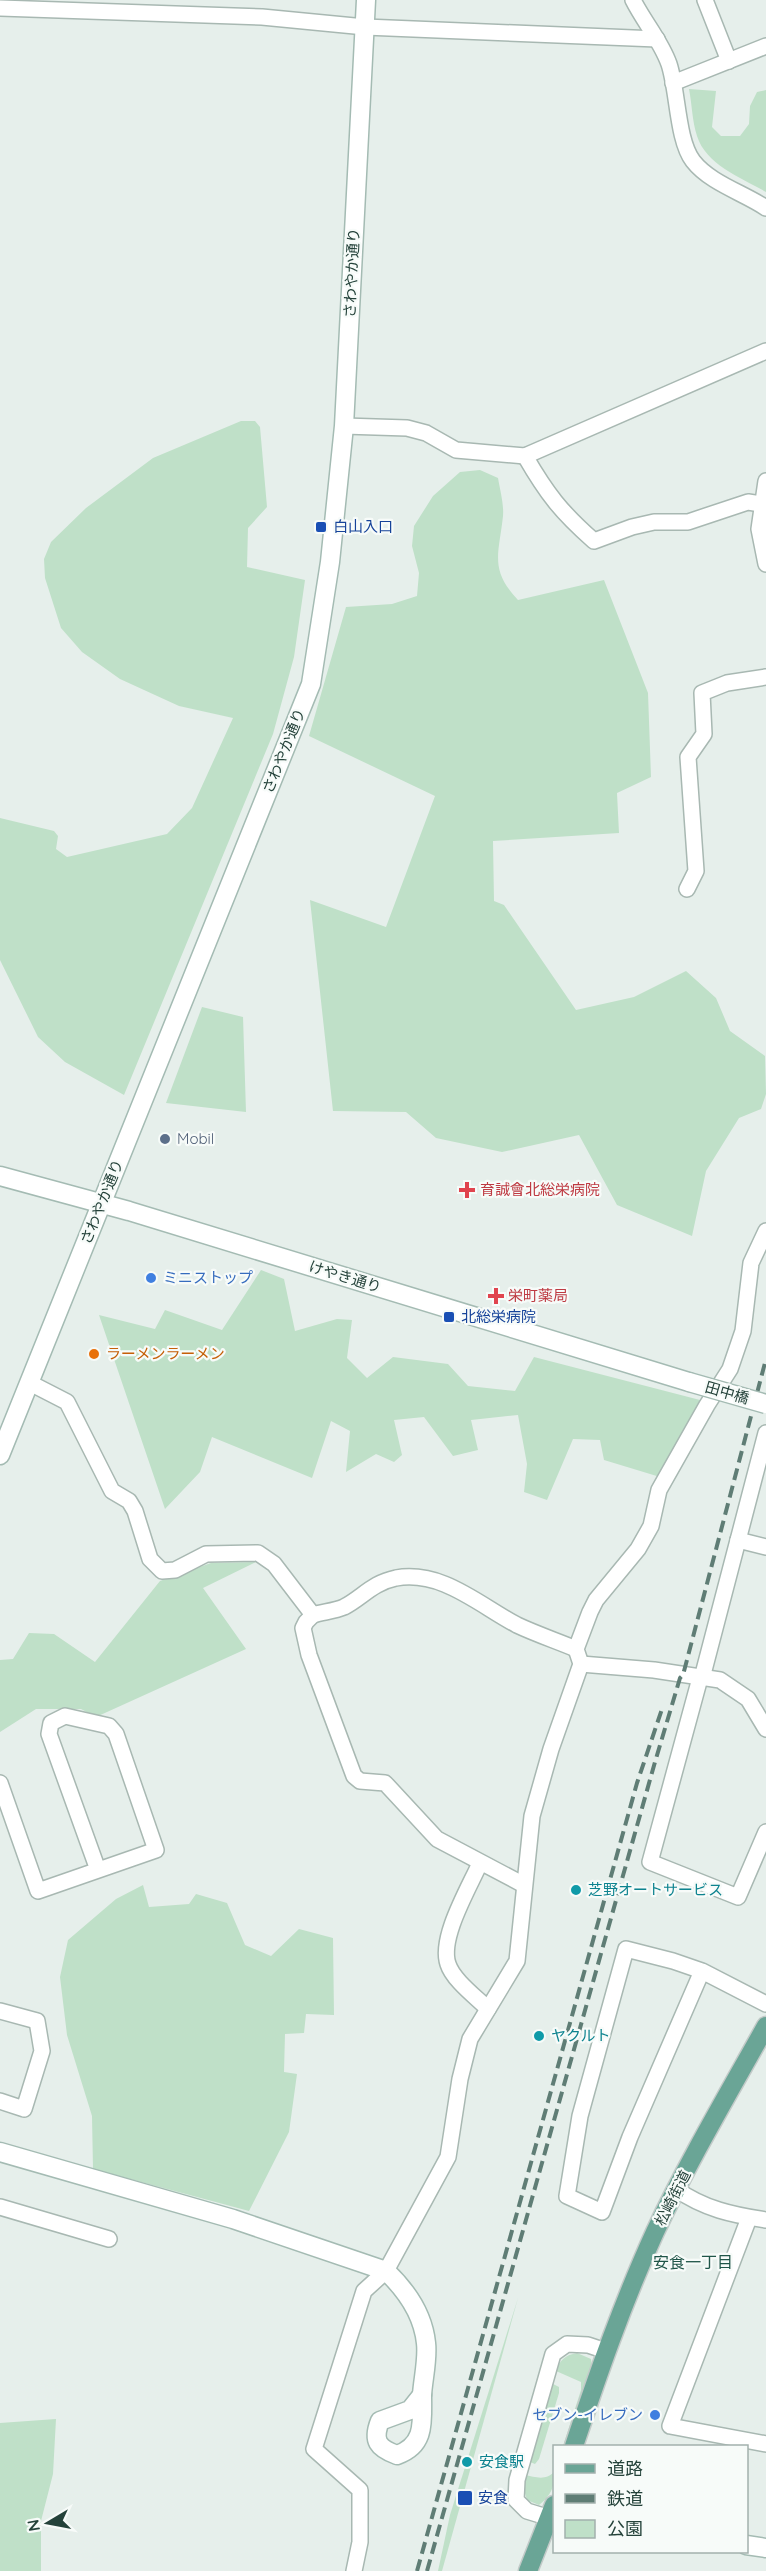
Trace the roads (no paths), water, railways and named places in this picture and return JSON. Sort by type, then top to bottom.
[{"type":"main road","name":"松崎街道","points":[[574,2445],[626,2297],[676,2189],[766,2026]]},
{"type":"main road","points":[[528,2571],[553,2514]]},
{"type":"street","name":"さわやか通り","points":[[0,1455],[4,1430],[30,1383],[311,684],[330,562],[344,426],[366,0]]},
{"type":"street","points":[[633,0],[668,62],[682,134],[693,161],[703,171],[766,208]]},
{"type":"street","points":[[705,0],[729,61]]},
{"type":"street","points":[[8,5],[262,17],[365,27],[657,39]]},
{"type":"street","points":[[674,84],[766,46]]},
{"type":"street","points":[[344,426],[407,428],[426,433],[456,450],[525,456],[766,351]]},
{"type":"street","points":[[525,456],[549,497],[564,515],[594,541],[632,527],[654,522],[688,522],[748,502],[761,504]]},
{"type":"street","points":[[766,481],[759,529],[766,564]]},
{"type":"street","points":[[687,889],[696,871],[688,758],[704,734],[702,693],[727,683],[766,677]]},
{"type":"street","name":"けやき通り","points":[[0,1176],[101,1203],[689,1382]]},
{"type":"street","points":[[354,2571],[360,2542],[360,2490],[314,2449],[364,2290],[386,2271],[448,2157],[460,2079],[470,2039],[518,1961],[532,1816],[551,1749],[581,1664],[576,1649],[596,1600],[643,1541],[651,1526],[659,1490],[730,1369],[743,1331],[751,1263],[766,1231]]},
{"type":"street","name":"田中橋","points":[[689,1382],[766,1404]]},
{"type":"street","points":[[30,1383],[67,1402],[112,1491],[129,1501],[135,1511],[150,1559],[162,1571],[175,1570],[206,1554],[258,1553],[274,1564],[313,1614]]},
{"type":"street","points":[[766,1433],[760,1484],[738,1540],[650,1862],[738,1897],[766,1832]]},
{"type":"street","points":[[738,1540],[766,1547]]},
{"type":"street","points":[[524,1885],[437,1839],[385,1782],[360,1781],[354,1776],[309,1655],[303,1628],[313,1614],[344,1607],[372,1586],[395,1578],[412,1577],[448,1585],[518,1625],[576,1649]]},
{"type":"street","points":[[581,1664],[654,1670],[720,1680],[748,1699],[766,1729]]},
{"type":"street","points":[[0,1783],[3,1801],[38,1891],[156,1850],[116,1734],[109,1726],[65,1716],[51,1723],[49,1734],[98,1870]]},
{"type":"street","points":[[480,1863],[447,1939],[446,1953],[448,1966],[488,2009]]},
{"type":"street","points":[[702,1971],[630,2137],[602,2212],[567,2196],[580,2116],[626,1949],[702,1971],[766,2004]]},
{"type":"street","points":[[0,2011],[37,2021],[42,2051],[24,2109],[0,2101]]},
{"type":"street","points":[[0,2152],[233,2219],[386,2271],[402,2286],[418,2311],[426,2344],[422,2395]]},
{"type":"street","points":[[676,2189],[692,2201],[714,2210],[766,2220]]},
{"type":"street","points":[[0,2207],[109,2239]]},
{"type":"street","points":[[749,2218],[670,2427],[765,2441]]},
{"type":"street","points":[[553,2514],[527,2511],[516,2500],[517,2480],[553,2354],[567,2344],[588,2345],[606,2351]]},
{"type":"street","points":[[748,2546],[766,2548]]},
{"type":"railway","points":[[427,2571],[655,1762],[680,1678],[683,1675],[766,1359]]},
{"type":"railway","points":[[417,2571],[637,1783],[662,1709]]},
{"type":"place","name":"白山入口","points":[[321,527]]},
{"type":"place","name":"Mobil","points":[[165,1139]]},
{"type":"place","name":"育誠會北総栄病院","points":[[467,1190]]},
{"type":"place","name":"ミニストップ","points":[[151,1278]]},
{"type":"place","name":"栄町薬局","points":[[496,1296]]},
{"type":"place","name":"北総栄病院","points":[[449,1317]]},
{"type":"place","name":"ラーメンラーメン","points":[[94,1354]]},
{"type":"place","name":"芝野オートサービス","points":[[576,1890]]},
{"type":"place","name":"ヤクルト","points":[[539,2036]]},
{"type":"place","name":"セブン-イレブン","points":[[655,2415]]},
{"type":"place","name":"安食駅","points":[[467,2462]]},
{"type":"place","name":"安食","points":[[465,2498]]},
{"type":"district","name":"安食一丁目","points":[[693,2262]]}]
